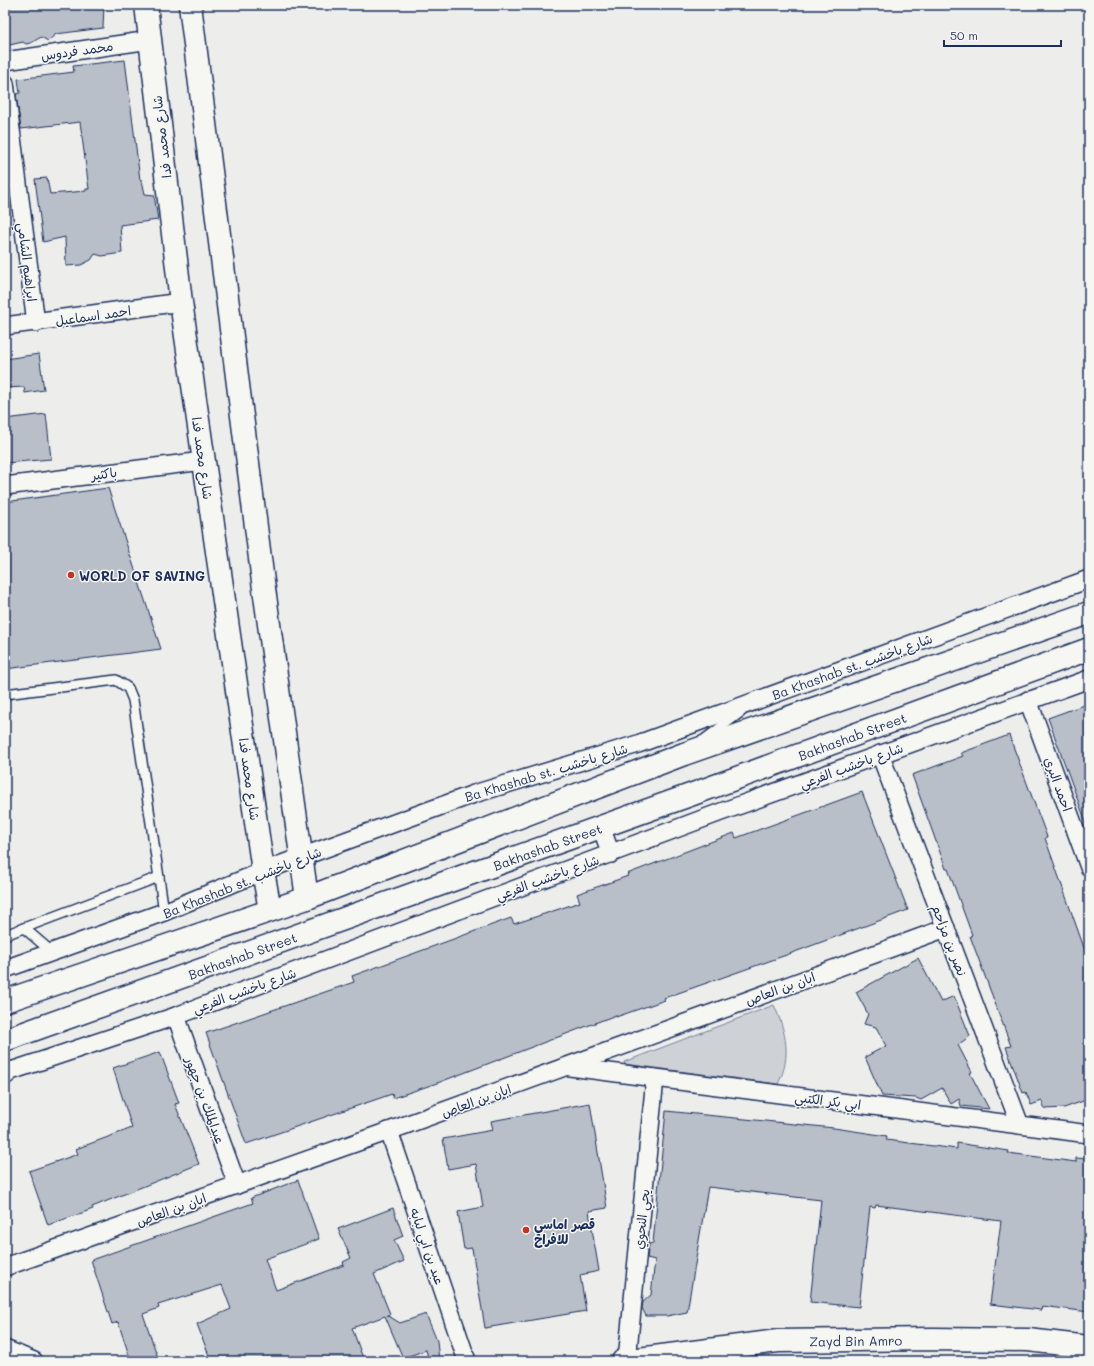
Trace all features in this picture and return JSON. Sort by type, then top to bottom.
[{"type":"main road","name":"شارع محمد فدا","points":[[146,5],[181,302],[263,871],[270,910]]},
{"type":"main road","points":[[190,5],[263,582],[307,898]]},
{"type":"main road","points":[[5,1001],[307,898],[684,754],[1089,613]]},
{"type":"main road","name":"Bakhashab Street","points":[[5,1040],[601,827],[1089,649]]},
{"type":"main road","name":"Zayd Bin Amro","points":[[623,1361],[778,1341],[932,1339],[1028,1340],[1089,1347]]},
{"type":"street","name":"محمد فردوس","points":[[5,61],[150,40]]},
{"type":"street","name":"ابراهيم الشامي","points":[[5,83],[36,322]]},
{"type":"street","name":"احمد اسماعيل","points":[[5,326],[181,302]]},
{"type":"street","name":"باكثير","points":[[5,486],[203,461]]},
{"type":"street","name":"Ba Khashab st. شارع باخشب","points":[[5,969],[164,912],[263,871],[474,794],[638,744],[1089,579]]},
{"type":"street","name":"شارع باخشب الفرعي","points":[[5,1072],[176,1016],[880,754],[1089,679]]},
{"type":"street","name":"احمد البري","points":[[1028,700],[1089,867]]},
{"type":"street","name":"نصر بن مزاحم","points":[[880,754],[1020,1125]]},
{"type":"street","points":[[601,827],[611,854]]},
{"type":"street","name":"ابان بن العاص","points":[[5,1268],[389,1131],[946,928]]},
{"type":"street","name":"عبدالملك بن جهور","points":[[176,1016],[237,1185]]},
{"type":"street","name":"ابي بكر الكتبي","points":[[566,1066],[1089,1134]]},
{"type":"street","name":"يحي النحوي","points":[[627,1360],[656,1078]]},
{"type":"street","name":"عبد بن ابي لبابه","points":[[389,1131],[467,1361]]},
{"type":"street","points":[[5,1349],[34,1361]]},
{"type":"lane","points":[[5,694],[116,680],[128,688],[133,700],[164,912]]},
{"type":"lane","points":[[684,754],[755,701]]},
{"type":"lane","points":[[5,935],[159,877]]},
{"type":"lane","points":[[24,928],[52,952]]},
{"type":"shaded area","points":[[774,1005],[782,1025],[786,1044],[785,1064],[778,1084],[625,1064],[624,1062]]},
{"type":"building","points":[[5,5],[104,5],[103,28],[56,34],[48,41],[41,37],[31,43],[26,44],[23,42],[5,46]]},
{"type":"building","points":[[125,60],[140,180],[142,180],[145,194],[154,195],[158,220],[120,225],[122,253],[102,256],[95,254],[91,260],[81,265],[66,266],[65,237],[43,242],[35,179],[47,178],[50,194],[86,191],[86,189],[89,189],[80,122],[21,129],[16,94],[20,93],[18,79],[74,72],[73,66]]},
{"type":"building","points":[[39,354],[44,390],[25,393],[24,387],[5,388],[5,359]]},
{"type":"building","points":[[46,414],[51,459],[5,463],[5,419]]},
{"type":"building","name":"WORLD OF SAVING","points":[[108,488],[161,649],[5,669],[5,502]]},
{"type":"building","points":[[1089,703],[1089,828],[1088,828],[1048,718]]},
{"type":"building","points":[[1009,735],[1047,837],[1045,838],[1087,956],[1089,955],[1089,1099],[1064,1108],[1045,1109],[1042,1101],[1031,1105],[1026,1092],[1023,1093],[1006,1047],[1011,1046],[970,936],[972,935],[948,869],[946,869],[912,775],[963,756],[961,753]]},
{"type":"building","points":[[862,792],[908,910],[664,998],[665,1000],[616,1017],[616,1015],[440,1082],[393,1098],[392,1094],[246,1144],[206,1033],[354,982],[352,976],[511,918],[514,924],[580,902],[577,894],[628,876],[627,874],[734,833],[736,838]]},
{"type":"building","points":[[918,958],[941,1002],[954,996],[970,1036],[958,1045],[972,1072],[970,1073],[989,1109],[961,1106],[959,1099],[951,1104],[942,1088],[921,1100],[916,1098],[882,1096],[865,1057],[886,1046],[876,1027],[864,1024],[868,1014],[856,992]]},
{"type":"building","points":[[160,1052],[179,1103],[175,1104],[199,1164],[92,1207],[93,1209],[48,1225],[29,1171],[78,1154],[76,1149],[132,1128],[113,1068]]},
{"type":"building","name":"قصر اماسي للافراح","points":[[590,1103],[607,1208],[589,1211],[599,1271],[580,1275],[586,1311],[485,1328],[472,1248],[464,1249],[458,1212],[483,1207],[476,1164],[448,1169],[443,1139],[493,1130],[491,1121]]},
{"type":"building","points":[[666,1111],[834,1128],[887,1136],[886,1140],[957,1149],[957,1143],[1009,1151],[1008,1153],[1076,1162],[1076,1158],[1089,1159],[1089,1312],[1042,1306],[1041,1310],[990,1304],[1001,1221],[876,1205],[875,1208],[870,1207],[859,1307],[810,1302],[821,1200],[708,1187],[687,1312],[667,1316],[646,1316],[642,1308],[643,1302],[651,1295],[655,1260],[647,1258],[649,1244],[653,1243]]},
{"type":"building","points":[[298,1180],[319,1239],[265,1259],[276,1290],[344,1265],[343,1262],[351,1258],[338,1229],[393,1208],[403,1236],[394,1240],[404,1261],[374,1274],[390,1314],[387,1315],[400,1323],[426,1314],[437,1341],[439,1361],[429,1361],[426,1350],[403,1358],[385,1316],[352,1328],[364,1361],[211,1361],[197,1324],[231,1309],[222,1285],[158,1305],[159,1308],[143,1314],[159,1361],[131,1361],[118,1322],[112,1324],[91,1260],[253,1203],[251,1198]]},
{"type":"place","name":"WORLD OF SAVING","points":[[71,575]]},
{"type":"place","name":"قصر اماسي للافراح","points":[[526,1230]]}]
